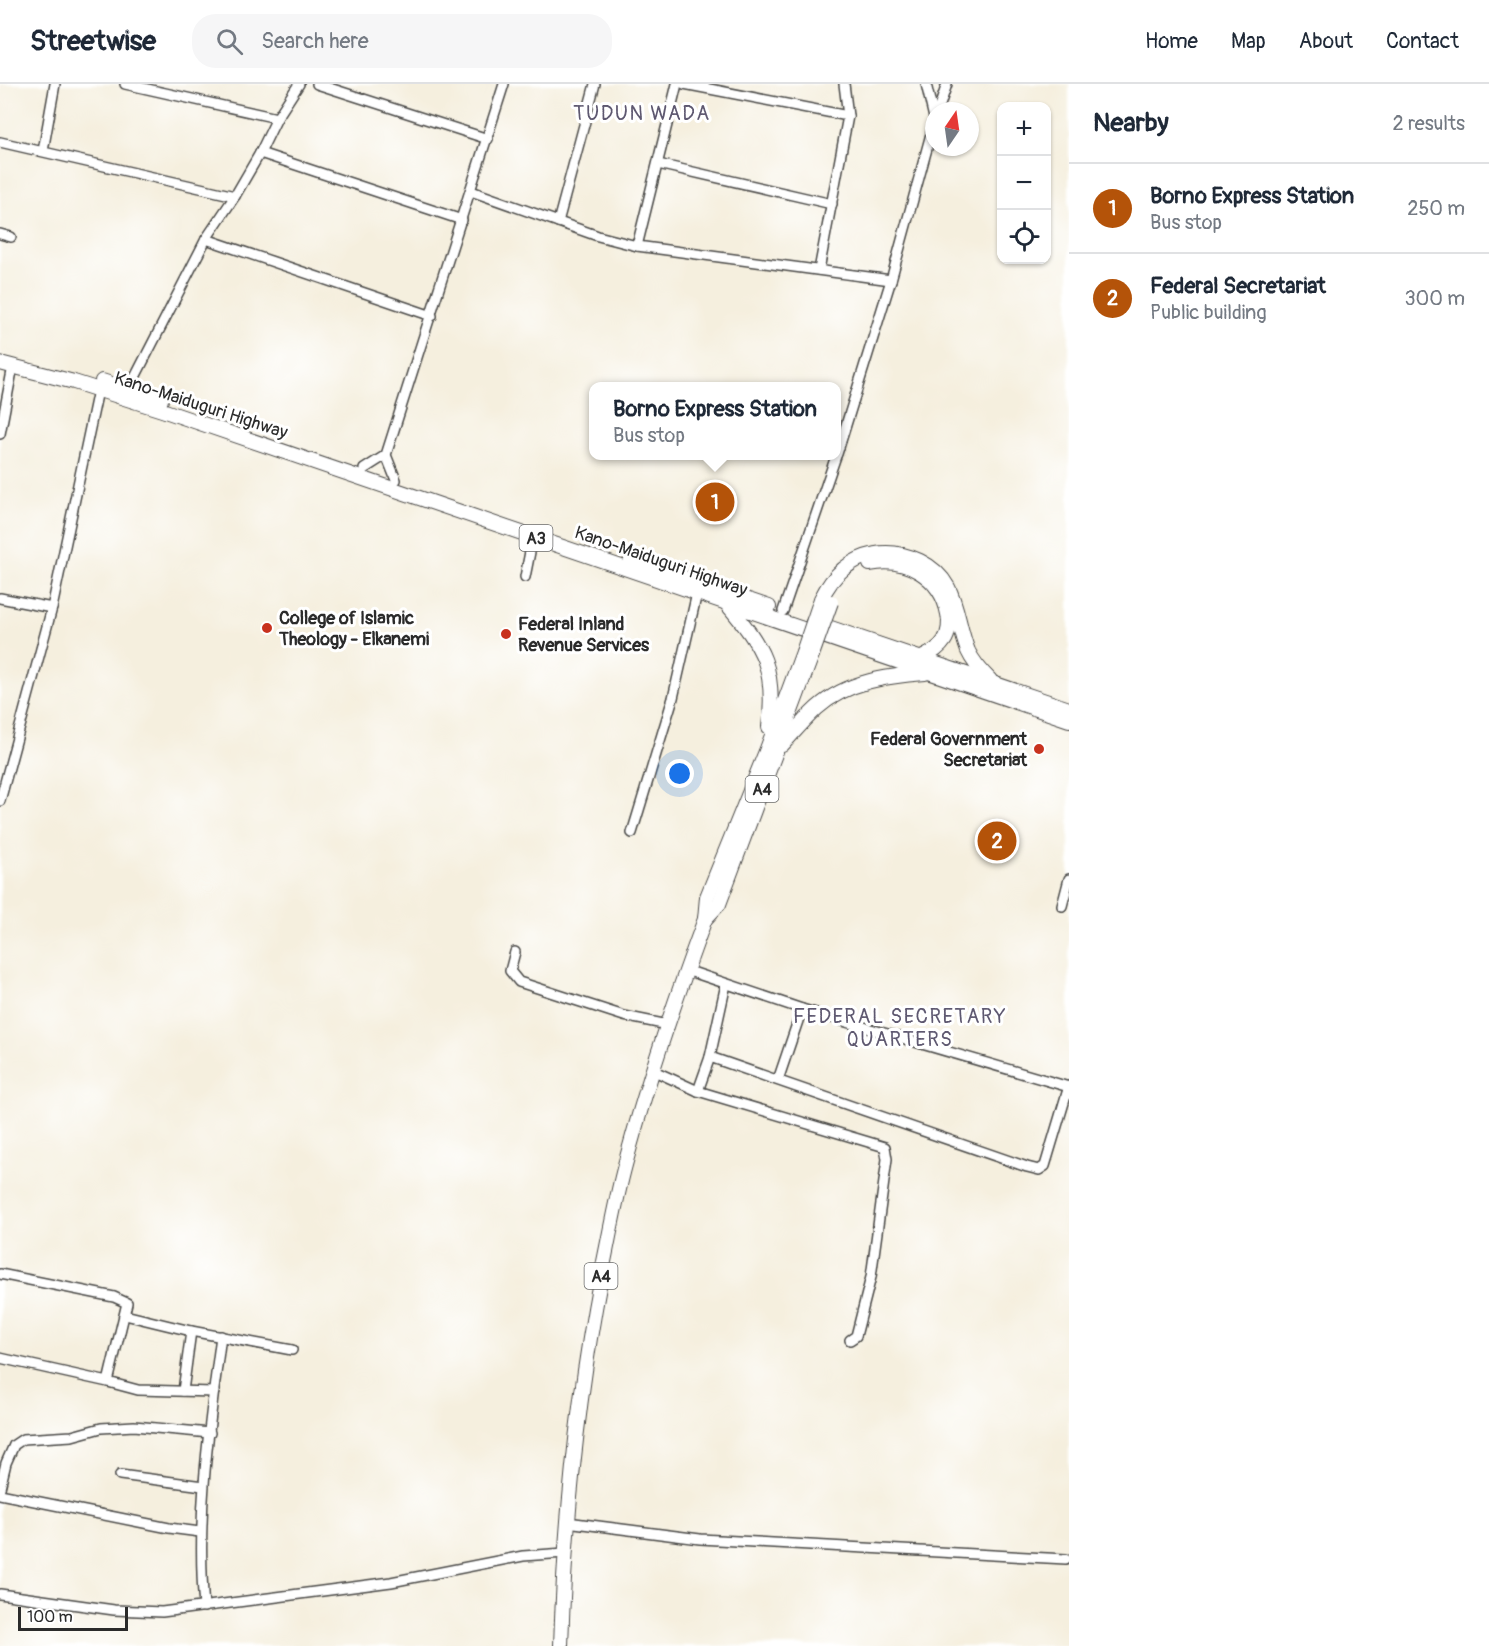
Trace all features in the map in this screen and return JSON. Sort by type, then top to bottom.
[{"type":"highway","name":"Kano-Maiduguri Highway","points":[[0,355],[129,389],[1069,709]]},
{"type":"highway","name":"Kano-Maiduguri Highway","points":[[6,364],[98,390],[1069,720]]},
{"type":"highway","name":"A4","points":[[561,1646],[567,1522],[582,1382],[624,1167],[652,1070],[686,970],[705,919],[719,904],[831,581],[839,572],[861,558],[889,553],[901,554],[933,569],[954,599],[968,651],[981,672],[991,681]]},
{"type":"highway","name":"A4","points":[[826,600],[852,573],[870,564],[880,562],[901,564],[924,574],[931,579],[941,593],[950,618],[944,641],[922,658]]},
{"type":"highway","points":[[726,602],[759,645],[767,663],[771,680],[772,750]]},
{"type":"highway","points":[[772,750],[819,706],[840,692],[864,682],[930,672]]},
{"type":"street","points":[[43,152],[56,84]]},
{"type":"street","points":[[125,84],[277,118]]},
{"type":"street","points":[[129,389],[206,239],[236,196],[277,118],[299,84]]},
{"type":"street","points":[[317,84],[488,139]]},
{"type":"street","points":[[364,469],[386,455],[504,84]]},
{"type":"street","points":[[558,222],[595,84]]},
{"type":"street","points":[[637,246],[677,84]]},
{"type":"street","points":[[684,84],[848,116]]},
{"type":"street","points":[[819,270],[848,116],[844,84]]},
{"type":"street","points":[[926,84],[930,102]]},
{"type":"street","points":[[941,102],[946,84]]},
{"type":"street","points":[[0,142],[236,196]]},
{"type":"street","points":[[260,153],[462,220]]},
{"type":"street","points":[[841,439],[891,280],[925,156]]},
{"type":"street","points":[[658,164],[832,204]]},
{"type":"street","points":[[471,191],[558,222],[637,246],[891,280]]},
{"type":"street","points":[[0,234],[11,237]]},
{"type":"street","points":[[206,239],[432,316]]},
{"type":"street","points":[[0,434],[6,364]]},
{"type":"street","points":[[0,801],[52,608],[98,390]]},
{"type":"street","points":[[386,455],[396,480]]},
{"type":"street","points":[[783,611],[834,460]]},
{"type":"street","points":[[525,577],[533,537]]},
{"type":"street","points":[[632,833],[673,698],[697,593]]},
{"type":"street","points":[[0,598],[52,608]]},
{"type":"street","points":[[1062,906],[1069,879]]},
{"type":"street","points":[[515,952],[510,971],[519,982],[624,1016],[668,1025]]},
{"type":"street","points":[[686,970],[802,1008],[1069,1086],[1045,1166],[1039,1170],[710,1057]]},
{"type":"street","points":[[698,1091],[710,1057],[726,984]]},
{"type":"street","points":[[778,1080],[802,1008]]},
{"type":"street","points":[[652,1070],[698,1091],[885,1147],[887,1159],[871,1277],[856,1336],[850,1340]]},
{"type":"street","points":[[0,1274],[123,1300],[127,1303],[108,1382]]},
{"type":"street","points":[[125,1315],[191,1331],[292,1350]]},
{"type":"street","points":[[183,1391],[191,1331]]},
{"type":"street","points":[[204,1607],[200,1532],[203,1486],[221,1336]]},
{"type":"street","points":[[0,1358],[138,1390],[214,1392]]},
{"type":"street","points":[[0,1488],[6,1463],[14,1445],[23,1439],[72,1436],[101,1428],[134,1426],[210,1433]]},
{"type":"street","points":[[120,1475],[203,1486]]},
{"type":"street","points":[[0,1494],[158,1526],[200,1532]]},
{"type":"street","points":[[567,1522],[700,1539],[1066,1559]]},
{"type":"street","points":[[0,1594],[114,1610],[162,1612],[392,1582],[523,1556],[566,1553]]},
{"type":"place","name":"Borno Express Station","points":[[715,502]]},
{"type":"place","name":"College of Islamic Theology - Elkanemi","points":[[267,628]]},
{"type":"place","name":"Federal Inland Revenue Services","points":[[506,634]]},
{"type":"place","name":"Federal Government Secretariat","points":[[1039,749]]},
{"type":"place","name":"Federal Secretariat","points":[[997,841]]},
{"type":"district","name":"TUDUN WADA","points":[[642,113]]},
{"type":"district","name":"FEDERAL SECRETARY QUARTERS","points":[[900,1028]]}]
